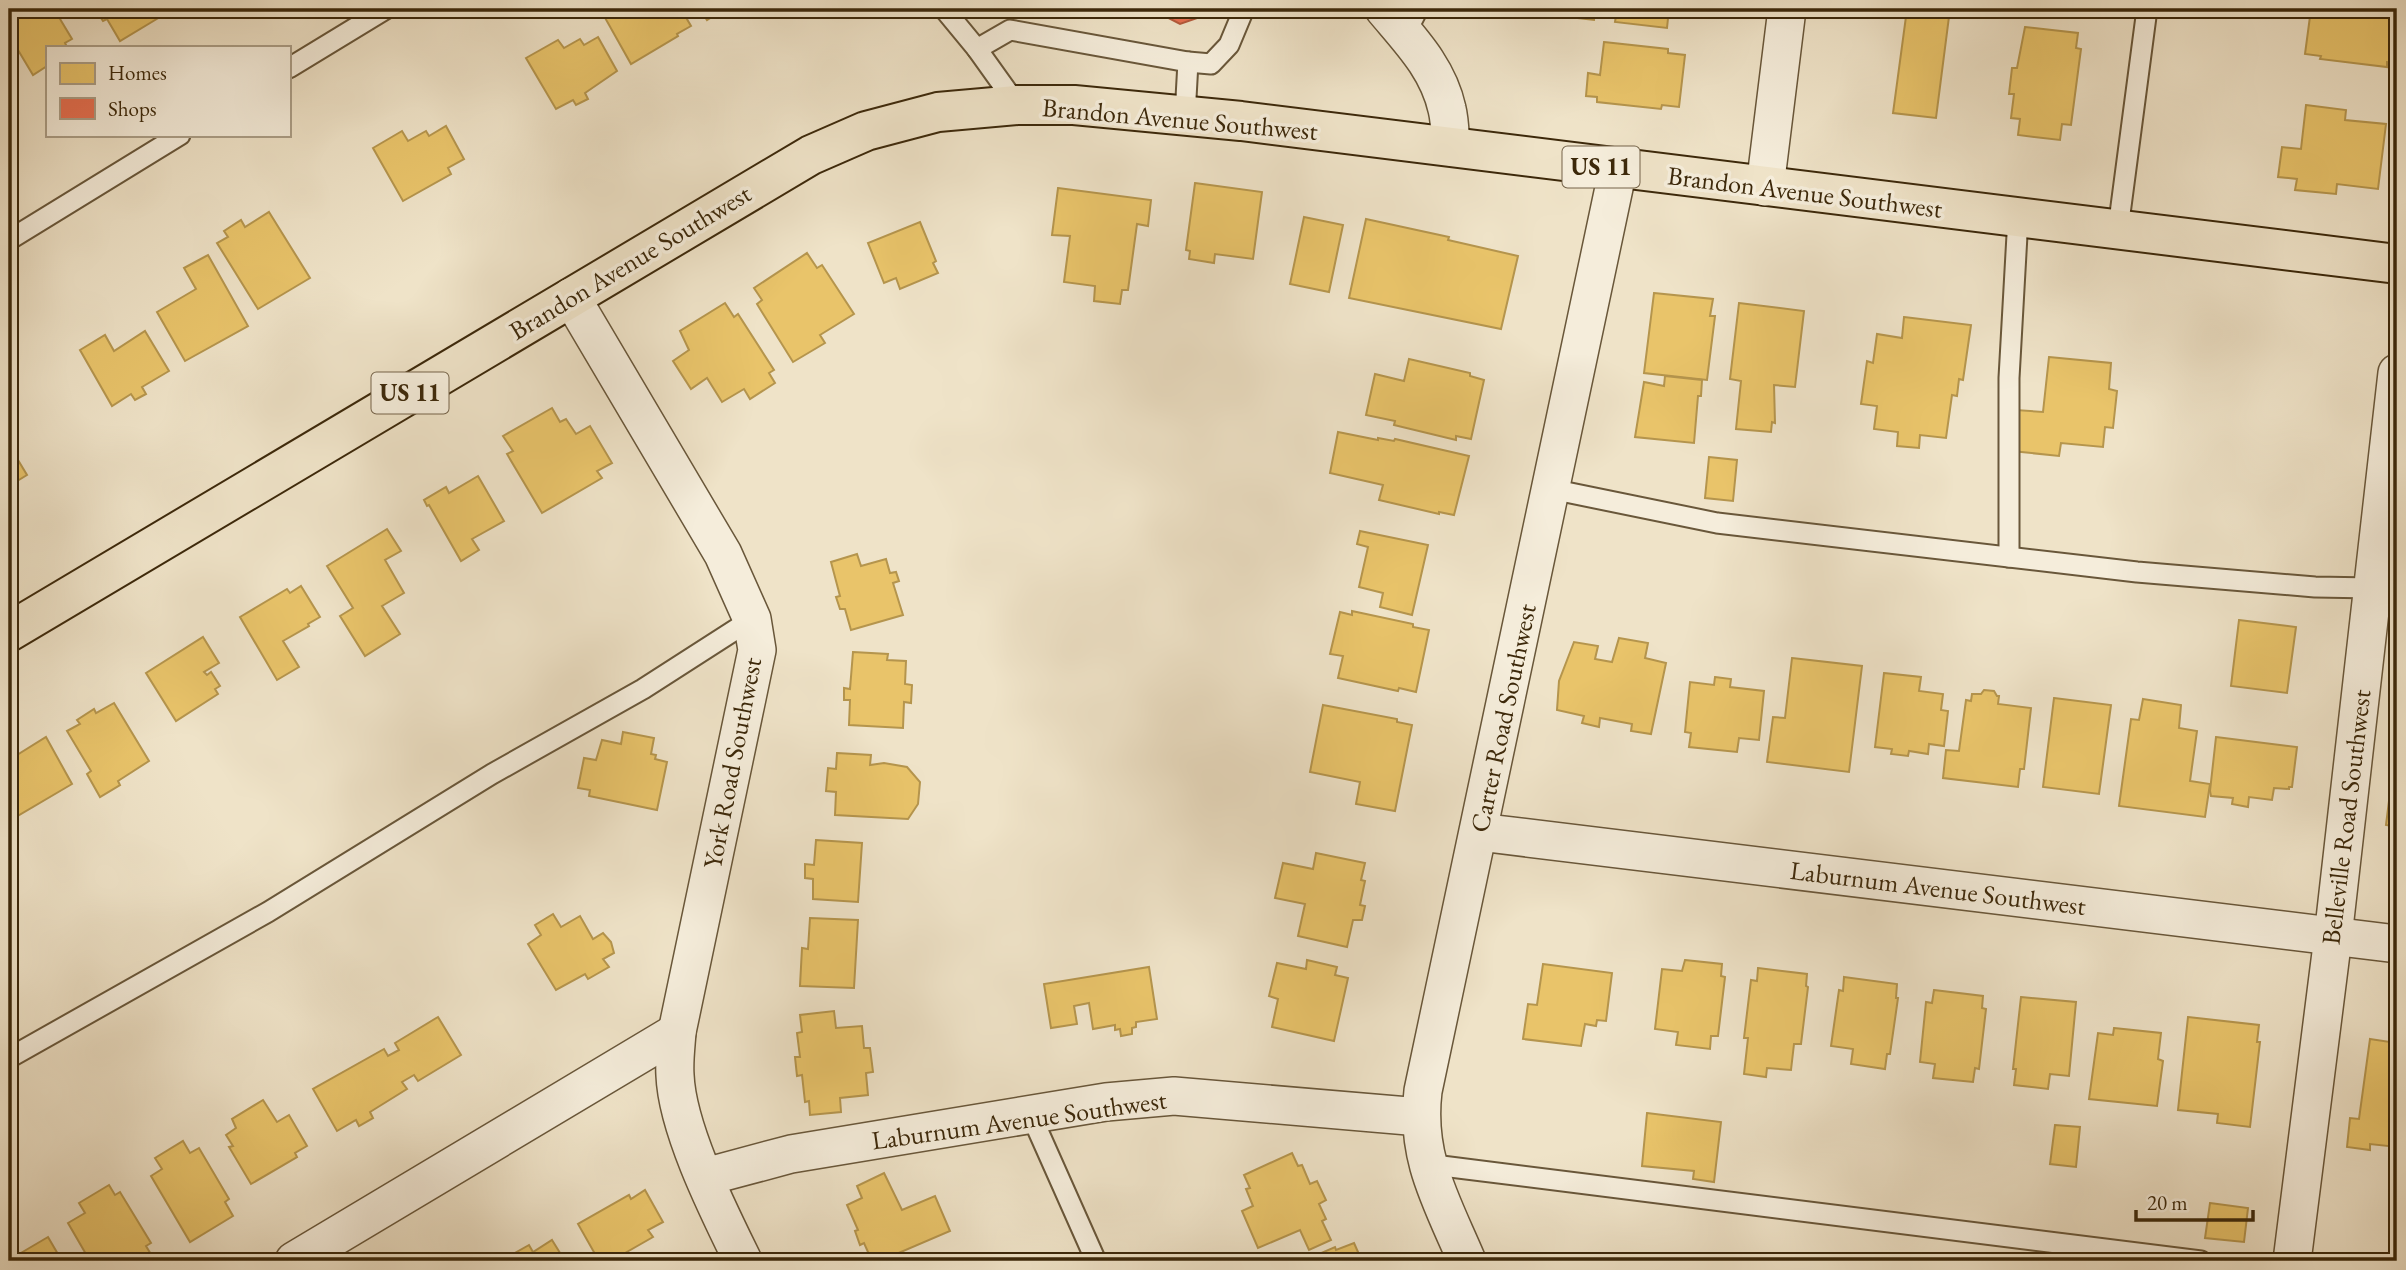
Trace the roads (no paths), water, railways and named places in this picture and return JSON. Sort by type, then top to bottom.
[{"type":"main road","name":"Brandon Avenue Southwest","points":[[9,632],[811,155],[855,136],[938,112],[1017,105],[1074,105],[1185,116],[2397,264]]},
{"type":"street","points":[[1765,187],[1787,9]]},
{"type":"street","points":[[1402,17],[1438,81],[1447,109],[1451,147]]},
{"type":"street","name":"Carter Road Southwest","points":[[1467,1261],[1426,1164],[1420,1117],[1423,1091],[1618,169]]},
{"type":"street","name":"York Road Southwest","points":[[571,297],[723,554],[752,619],[757,650],[677,1032],[675,1075],[682,1118],[743,1261]]},
{"type":"street","name":"Belleville Road Southwest","points":[[2292,1261],[2333,937],[2397,373]]},
{"type":"street","name":"Laburnum Avenue Southwest","points":[[1479,832],[2397,944]]},
{"type":"street","points":[[294,1261],[677,1032]]},
{"type":"street","name":"Laburnum Avenue Southwest","points":[[705,1177],[791,1154],[1106,1102],[1174,1096],[1420,1117]]},
{"type":"lane","points":[[290,67],[386,9]]},
{"type":"lane","points":[[944,9],[1017,105]]},
{"type":"lane","points":[[977,49],[1010,30],[1211,64],[1229,45],[1244,9]]},
{"type":"lane","points":[[2118,229],[2147,9]]},
{"type":"lane","points":[[1185,116],[1188,62]]},
{"type":"lane","points":[[9,240],[178,136]]},
{"type":"lane","points":[[2008,557],[2009,378],[2018,217]]},
{"type":"lane","points":[[1551,489],[1717,523],[2150,573],[2315,587],[2373,589]]},
{"type":"lane","points":[[9,1058],[268,912],[492,774],[643,689],[752,619]]},
{"type":"lane","points":[[1031,1115],[1096,1261]]},
{"type":"lane","points":[[1426,1164],[2200,1261]]}]
